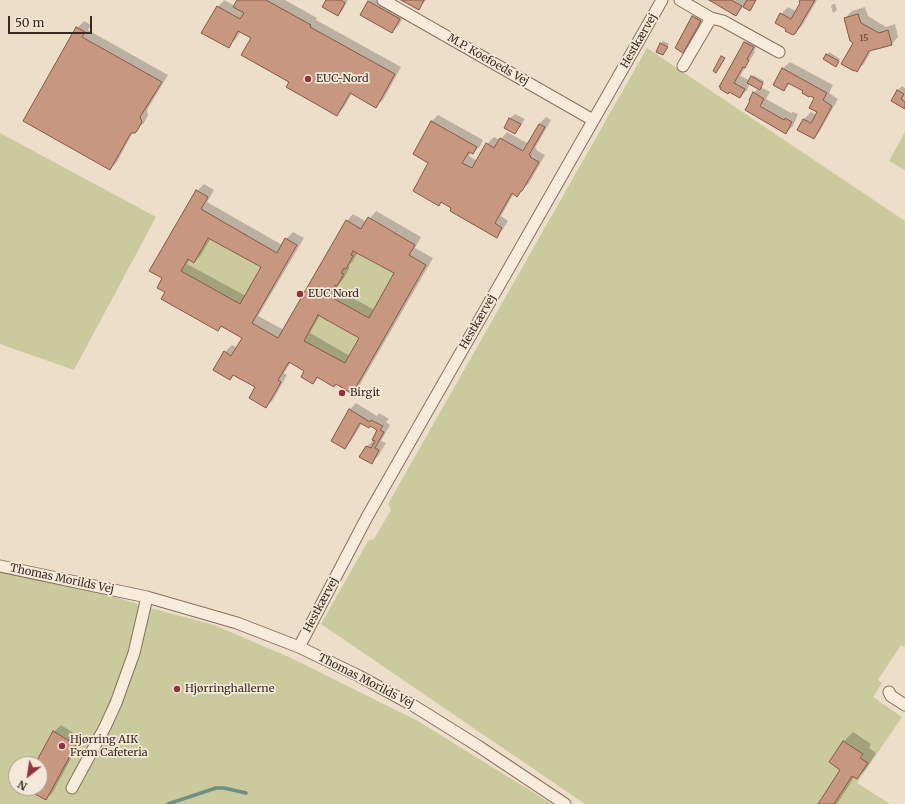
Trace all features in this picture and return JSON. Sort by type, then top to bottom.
[{"type":"street","name":"M.P. Koefoeds Vej","points":[[383,0],[593,120]]},
{"type":"street","name":"Hestkærvej","points":[[299,647],[367,518],[662,0]]},
{"type":"street","points":[[680,0],[711,18],[723,21],[779,52]]},
{"type":"street","points":[[683,66],[711,18]]},
{"type":"street","name":"Thomas Morilds Vej","points":[[0,566],[147,597],[237,623],[299,647],[359,676],[414,706],[478,746],[565,804]]},
{"type":"street","points":[[72,788],[116,703],[134,653],[147,597]]},
{"type":"street","points":[[889,692],[891,696],[905,705]]},
{"type":"green space","points":[[647,48],[905,221],[905,647],[901,645],[878,680],[882,683],[873,697],[902,717],[857,783],[890,804],[585,804],[321,624],[368,541],[374,539],[391,510],[388,504]]},
{"type":"green space","points":[[905,132],[905,170],[889,161]]},
{"type":"green space","points":[[0,133],[156,217],[74,370],[0,344]]},
{"type":"green space","points":[[208,238],[261,267],[240,304],[181,271],[188,259],[194,263]]},
{"type":"green space","points":[[353,251],[394,273],[369,318],[329,296],[343,275],[341,273],[344,268],[346,269],[353,257],[351,255]]},
{"type":"green space","points":[[318,315],[359,338],[345,363],[304,341]]},
{"type":"green space","name":"Hjørringhallerne","points":[[0,572],[112,596],[214,625],[291,658],[418,721],[552,804],[0,804]]},
{"type":"building","points":[[237,0],[266,0],[311,25],[310,27],[395,74],[376,108],[350,93],[337,116],[286,87],[289,82],[241,55],[251,38],[238,31],[229,48],[201,33],[217,6],[240,19],[244,13],[233,7]]},
{"type":"building","points":[[326,0],[341,0],[345,3],[338,16],[322,7]]},
{"type":"building","points":[[401,0],[424,0],[419,10]]},
{"type":"building","points":[[709,0],[731,0],[742,6],[736,16]]},
{"type":"building","points":[[747,0],[756,0],[750,11],[743,7]]},
{"type":"building","points":[[800,0],[815,0],[793,35],[775,23],[780,13],[791,19],[800,3]]},
{"type":"building","points":[[368,1],[400,19],[392,33],[360,15]]},
{"type":"building","points":[[858,14],[861,23],[879,33],[888,30],[892,45],[869,51],[857,72],[841,64],[853,43],[850,41],[844,18]]},
{"type":"building","points":[[692,16],[701,21],[683,53],[675,48]]},
{"type":"building","points":[[76,27],[85,32],[82,37],[162,82],[140,117],[142,122],[137,131],[135,133],[131,133],[110,170],[23,121]]},
{"type":"building","points":[[744,42],[754,47],[747,59],[749,60],[745,68],[743,67],[734,83],[745,89],[740,98],[729,92],[728,94],[720,89],[721,87],[719,87]]},
{"type":"building","points":[[660,43],[668,47],[663,55],[656,52]]},
{"type":"building","points":[[826,54],[839,61],[836,67],[823,59]]},
{"type":"building","points":[[721,56],[725,58],[716,73],[713,71]]},
{"type":"building","points":[[782,68],[827,93],[823,100],[832,106],[814,139],[797,130],[803,119],[811,123],[817,112],[809,108],[814,98],[802,93],[803,91],[788,83],[784,91],[773,85]]},
{"type":"building","points":[[751,76],[763,83],[760,90],[747,83]]},
{"type":"building","points":[[897,90],[904,94],[901,99],[905,102],[905,109],[891,101]]},
{"type":"building","points":[[753,92],[764,99],[760,106],[784,120],[785,118],[792,122],[786,134],[745,110]]},
{"type":"building","points":[[509,118],[521,124],[515,134],[504,128]]},
{"type":"building","points":[[431,121],[477,147],[473,154],[469,152],[462,163],[472,168],[486,143],[494,148],[500,138],[523,151],[539,124],[545,127],[529,155],[539,162],[517,197],[512,193],[495,223],[502,228],[497,238],[450,211],[451,208],[441,202],[439,206],[413,191],[428,163],[413,154]]},
{"type":"building","points":[[196,190],[208,197],[201,209],[277,253],[285,238],[297,245],[252,323],[278,338],[346,220],[361,229],[368,217],[415,245],[409,255],[426,265],[352,394],[336,384],[334,387],[317,377],[313,384],[301,377],[304,371],[289,362],[278,380],[281,382],[266,408],[249,398],[255,387],[233,375],[230,380],[213,370],[224,351],[231,356],[242,338],[221,326],[218,331],[161,299],[165,292],[157,288],[162,278],[149,271]],"holes":[[[208,238],[261,267],[240,304],[181,271],[188,259],[194,263]],[[353,251],[394,273],[369,318],[329,296],[335,285],[337,286],[344,274],[341,273],[344,268],[346,269],[353,256],[351,255]],[[318,315],[359,338],[345,363],[304,341]]]},
{"type":"building","points":[[349,409],[370,422],[371,420],[383,426],[380,430],[384,432],[375,448],[379,450],[372,464],[359,457],[366,446],[371,448],[375,441],[372,440],[377,430],[370,426],[369,428],[360,423],[345,449],[331,441]]},
{"type":"building","points":[[53,731],[76,745],[46,800],[39,796],[48,796],[48,756],[39,756]]},
{"type":"building","points":[[843,741],[863,754],[860,758],[868,763],[857,779],[852,776],[834,804],[818,804],[840,770],[829,762]]},
{"type":"waterway","points":[[168,804],[216,788],[224,788],[246,793]]},
{"type":"place","name":"EUC-Nord","points":[[308,79]]},
{"type":"place","name":"EUC Nord","points":[[300,294]]},
{"type":"place","name":"Birgit","points":[[342,393]]},
{"type":"place","name":"Hjørringhallerne","points":[[177,689]]},
{"type":"place","name":"Hjørring AIK Frem Cafeteria","points":[[62,746]]}]
